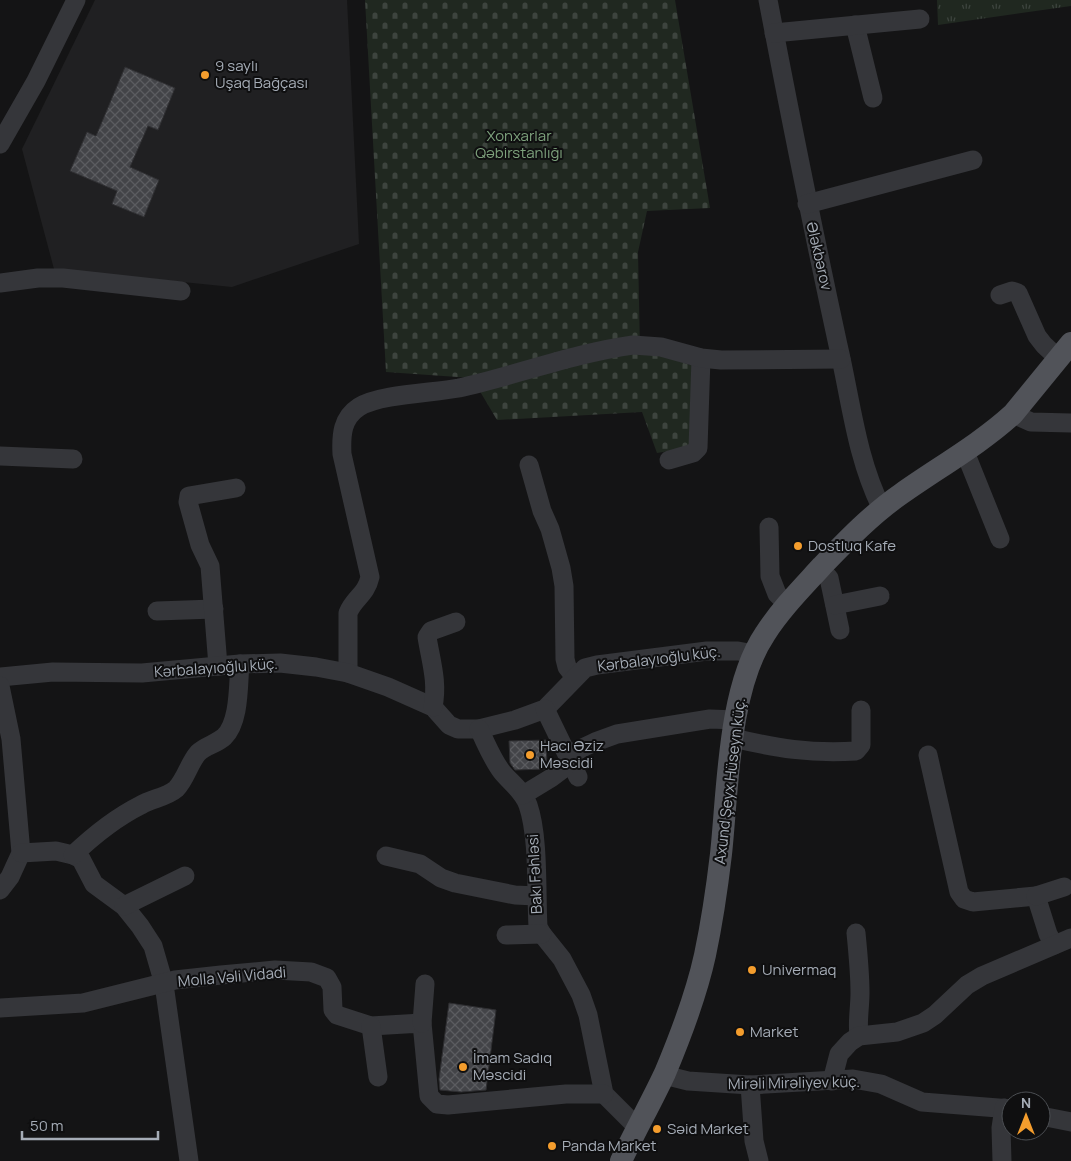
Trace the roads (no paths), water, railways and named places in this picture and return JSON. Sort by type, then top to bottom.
[{"type":"main road","name":"Axund Şeyx Hüseyn küç.","points":[[621,1161],[664,1075],[691,1005],[708,940],[721,856],[734,729],[746,673],[764,635],[787,604],[849,538],[899,495],[996,430],[1013,414],[1065,350]]},
{"type":"street","points":[[0,144],[5,123],[36,80],[76,0]]},
{"type":"street","name":"Ələkbərov","points":[[768,0],[807,204],[842,359],[859,449],[872,489],[882,509]]},
{"type":"street","points":[[774,33],[920,19]]},
{"type":"street","points":[[855,25],[873,98]]},
{"type":"street","points":[[807,204],[973,160]]},
{"type":"street","points":[[0,283],[38,278],[62,278],[181,291]]},
{"type":"street","points":[[1000,295],[1012,291],[1018,293],[1037,336],[1044,345],[1065,350]]},
{"type":"street","points":[[348,673],[348,613],[351,606],[368,588],[370,577],[342,454],[341,440],[344,422],[350,414],[367,403],[382,399],[460,388],[627,345],[646,344],[701,358],[721,360],[842,359]]},
{"type":"street","points":[[669,460],[693,453],[698,448],[701,358]]},
{"type":"street","points":[[1013,414],[1031,422],[1071,423]]},
{"type":"street","points":[[965,452],[1000,539]]},
{"type":"street","points":[[0,456],[73,459]]},
{"type":"street","points":[[529,466],[559,558],[564,586],[565,659],[567,667],[575,677]]},
{"type":"street","points":[[218,666],[210,566],[200,545],[188,502],[189,496],[236,488]]},
{"type":"street","points":[[769,527],[770,576],[777,594],[787,604]]},
{"type":"street","points":[[820,568],[830,578],[840,630]]},
{"type":"street","points":[[836,605],[880,596]]},
{"type":"street","points":[[157,611],[214,609]]},
{"type":"street","points":[[433,707],[436,692],[435,680],[427,637],[430,632],[456,622]]},
{"type":"street","name":"Kərbalayıoğlu küç.","points":[[0,677],[60,672],[142,673],[240,664],[280,663],[348,673],[388,686],[433,707],[448,725],[458,729],[479,729],[515,720],[545,709],[585,668],[615,662],[707,651],[738,650],[754,654]]},
{"type":"street","points":[[73,855],[96,833],[112,822],[143,804],[175,790],[199,752],[225,736],[232,724],[236,709],[240,664]]},
{"type":"street","points":[[0,686],[5,740],[21,854],[10,877],[0,890]]},
{"type":"street","points":[[545,709],[578,777]]},
{"type":"street","points":[[523,795],[552,778],[578,750],[595,742],[617,734],[710,719],[796,751],[856,751],[861,745],[861,710]]},
{"type":"street","name":"Bakı Fəhləsi","points":[[479,729],[497,766],[523,795],[528,805],[535,839],[538,927],[562,959],[581,995],[588,1015],[604,1094]]},
{"type":"street","points":[[928,755],[959,892],[964,899],[973,902],[1036,896],[1064,887]]},
{"type":"street","points":[[21,854],[56,851],[81,859],[94,884],[124,906],[153,946],[164,984],[189,1161]]},
{"type":"street","points":[[386,856],[420,864],[441,878],[454,883],[516,895],[536,896]]},
{"type":"street","points":[[124,906],[185,876]]},
{"type":"street","points":[[1036,896],[1048,934],[1062,941]]},
{"type":"street","points":[[856,933],[860,966],[859,1036]]},
{"type":"street","points":[[506,934],[542,934]]},
{"type":"street","points":[[832,1081],[839,1054],[850,1042],[859,1036],[897,1032],[923,1022],[935,1015],[967,985],[982,976],[1062,941]]},
{"type":"street","name":"Molla Vəli Vidadi","points":[[0,1008],[83,1003],[191,978],[275,970],[311,972],[327,978],[332,987],[333,1010],[337,1015],[371,1026],[422,1023]]},
{"type":"street","points":[[425,984],[422,1023],[429,1096],[436,1104],[448,1105],[566,1094],[604,1094],[637,1126]]},
{"type":"street","points":[[371,1026],[378,1077]]},
{"type":"street","name":"Mirəli Mirəliyev küç.","points":[[664,1075],[688,1082],[750,1085],[853,1079],[881,1084],[922,1102],[1001,1108]]},
{"type":"street","points":[[750,1085],[754,1141],[759,1161]]},
{"type":"street","points":[[1051,1118],[1071,1122]]},
{"type":"street","points":[[1001,1141],[1002,1161]]},
{"type":"place","name":"9 saylı Uşaq Bağçası","points":[[205,75]]},
{"type":"place","name":"Dostluq Kafe","points":[[798,546]]},
{"type":"place","name":"Hacı Əziz Məscidi","points":[[530,755]]},
{"type":"place","name":"Univermaq","points":[[752,970]]},
{"type":"place","name":"Market","points":[[740,1032]]},
{"type":"place","name":"İmam Sadıq Məscidi","points":[[463,1067]]},
{"type":"place","name":"Səid Market","points":[[657,1129]]},
{"type":"place","name":"Panda Market","points":[[552,1146]]},
{"type":"park label","name":"Xonxarlar Qəbirstanlığı","points":[[519,144]]}]
